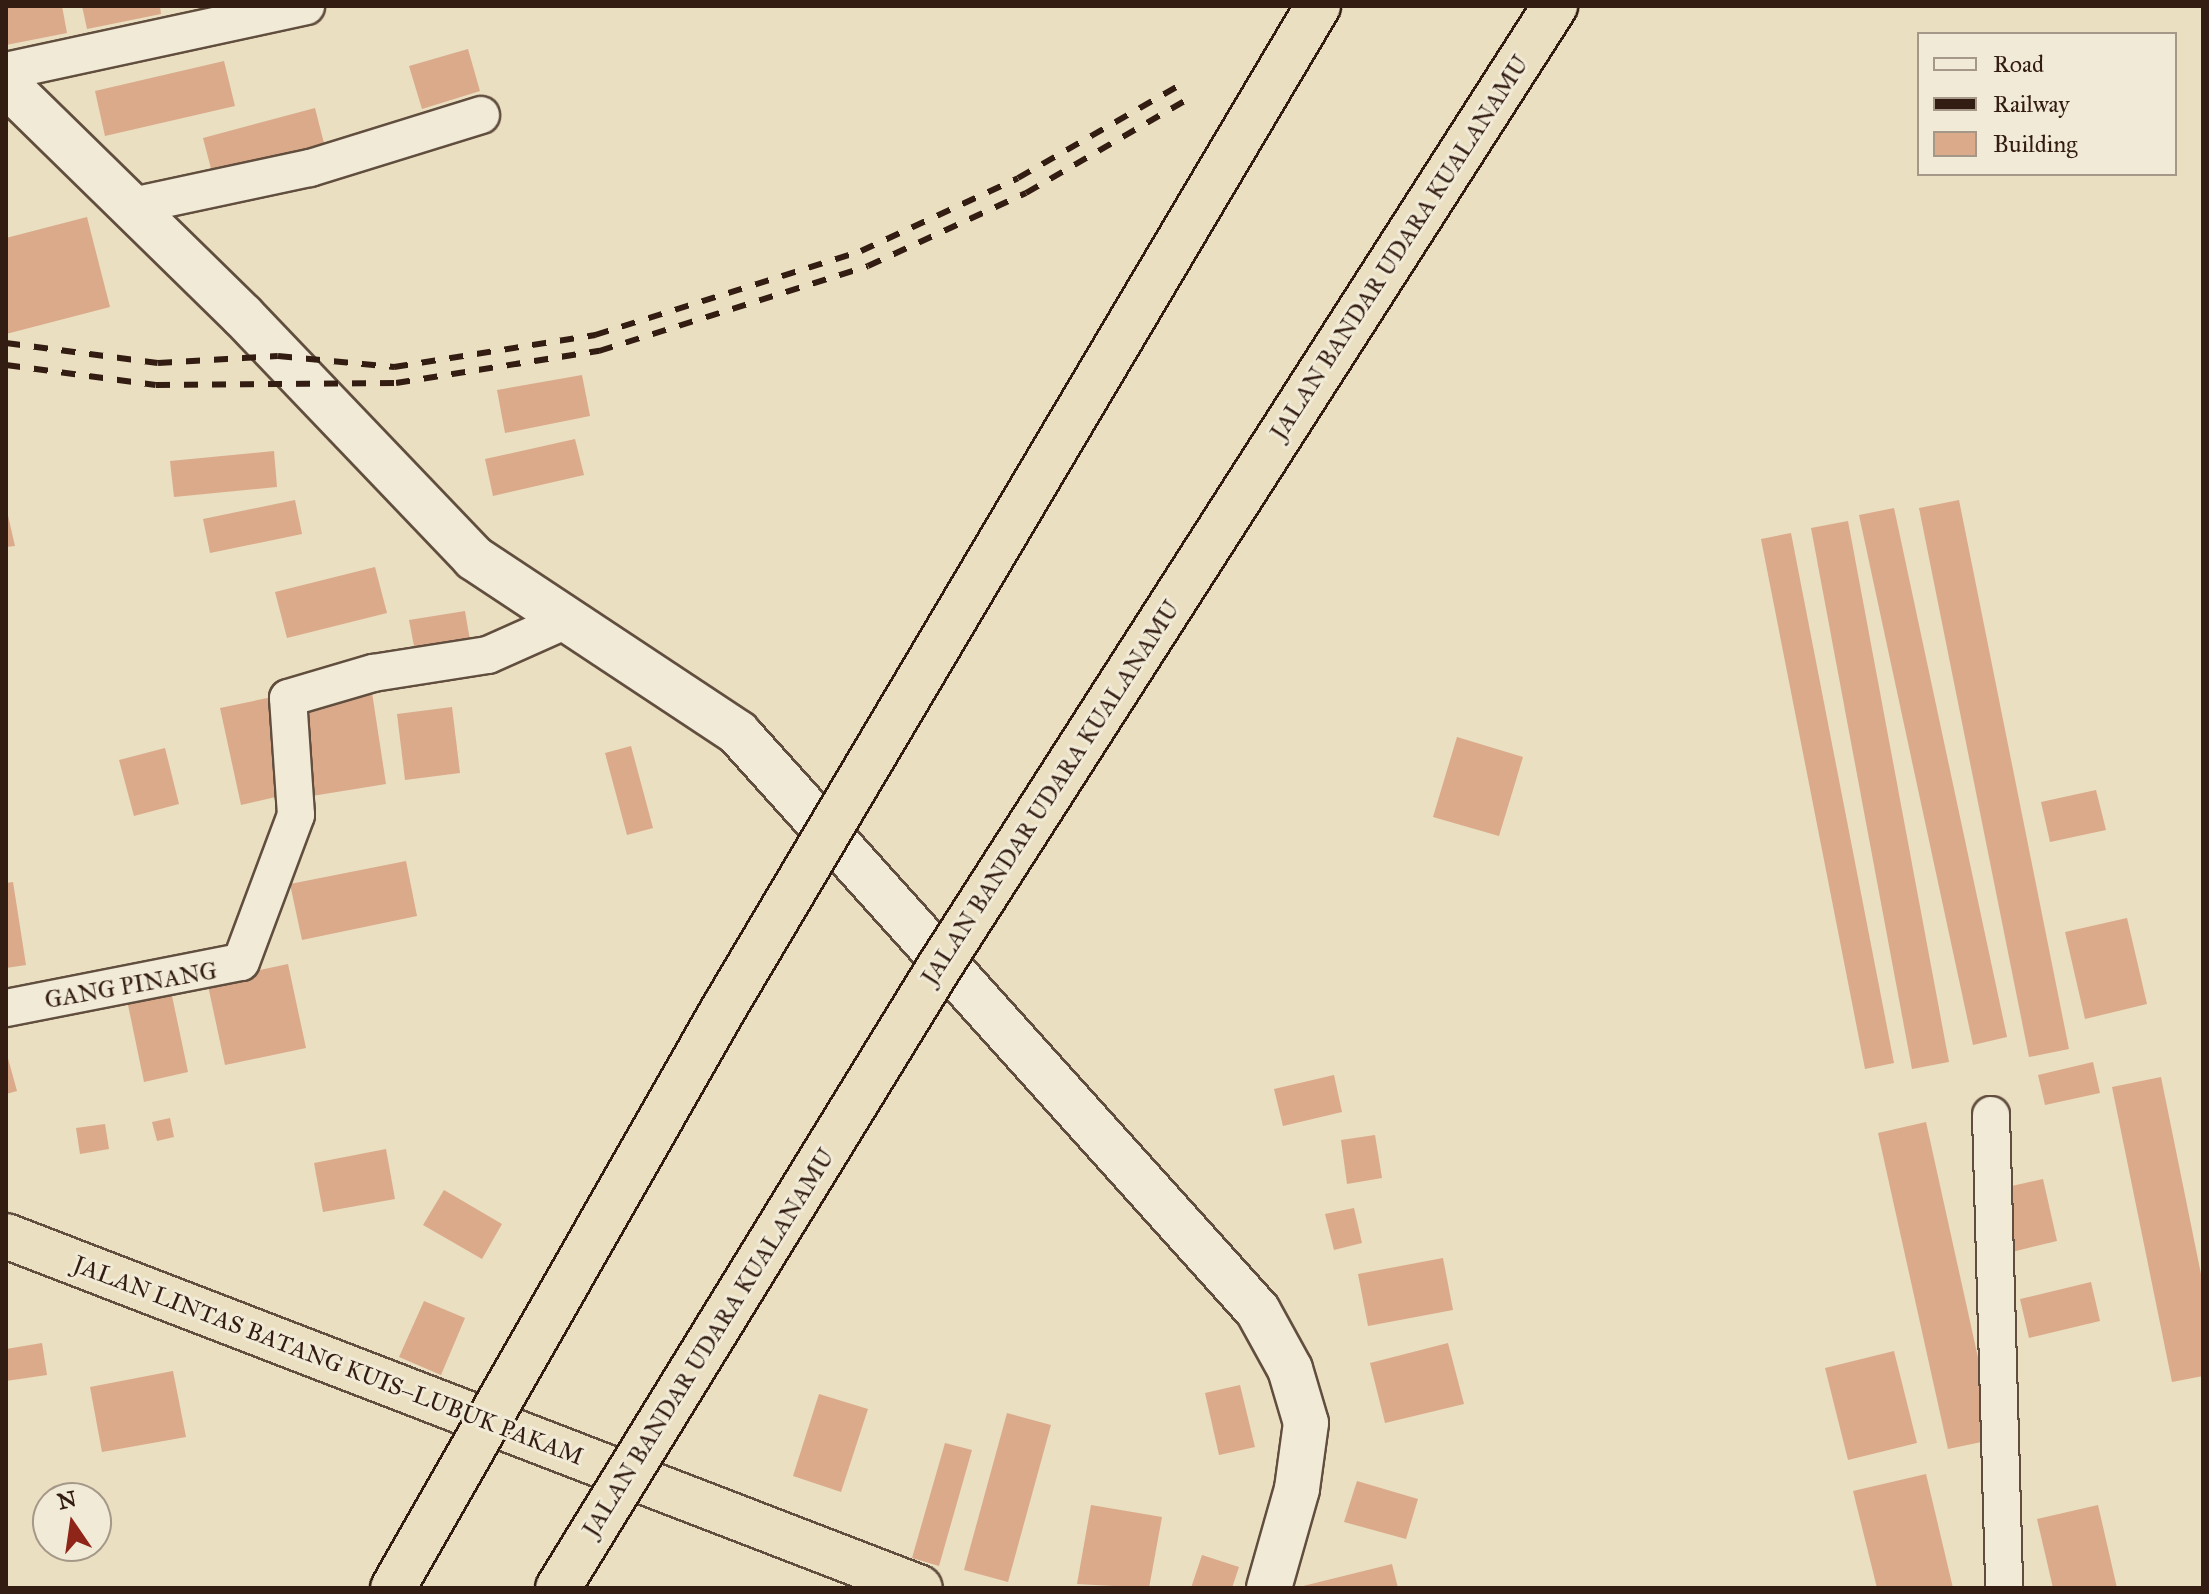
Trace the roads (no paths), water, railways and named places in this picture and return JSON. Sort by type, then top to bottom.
[{"type":"highway","points":[[393,1588],[724,1008],[1318,6]]},
{"type":"highway","name":"JALAN BANDAR UDARA KUALANAMU","points":[[558,1588],[938,969],[1555,6]]},
{"type":"highway","name":"JALAN LINTAS BATANG KUIS–LUBUK PAKAM","points":[[6,1236],[920,1588]]},
{"type":"main road","points":[[6,84],[132,206],[474,558],[562,622],[651,671],[738,733],[1258,1311],[1290,1369],[1306,1423],[1297,1489],[1269,1588]]},
{"type":"street","points":[[6,71],[306,6]]},
{"type":"street","points":[[132,206],[310,168],[481,115]]},
{"type":"street","name":"GANG PINANG","points":[[6,1008],[241,962],[296,815],[288,698],[373,673],[488,655],[562,622]]},
{"type":"street","points":[[1991,1115],[2004,1588]]},
{"type":"railway","points":[[6,343],[158,363],[278,356],[394,367],[595,335],[861,251],[1018,178],[1180,85]]},
{"type":"railway","points":[[6,365],[156,385],[396,383],[599,351],[868,266],[1026,193],[1188,99]]}]
